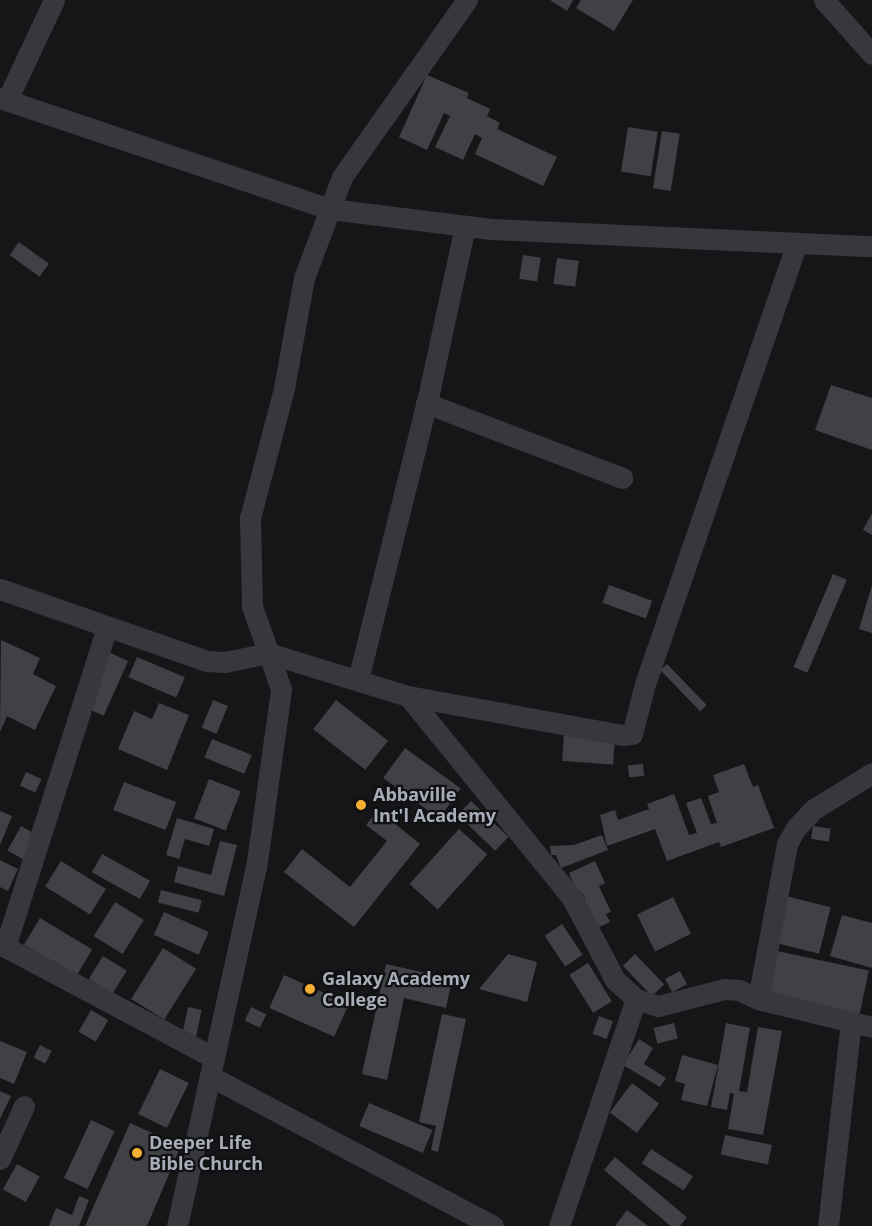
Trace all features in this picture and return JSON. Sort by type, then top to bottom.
[{"type":"street","points":[[54,0],[4,99],[330,209],[465,226],[872,246]]},
{"type":"street","points":[[177,1226],[256,868],[281,689],[252,606],[250,518],[284,388],[304,278],[342,177],[467,0]]},
{"type":"street","points":[[824,0],[872,54]]},
{"type":"street","points":[[358,680],[426,403],[465,226]]},
{"type":"street","points":[[0,590],[207,661],[225,662],[268,653],[408,696],[622,735],[632,734],[645,684],[797,242]]},
{"type":"street","points":[[426,403],[622,478]]},
{"type":"street","points":[[107,627],[3,945],[212,1067],[493,1226]]},
{"type":"street","points":[[408,696],[572,898],[615,980],[636,999],[658,1006],[724,989],[739,990],[758,999],[872,1027]]},
{"type":"street","points":[[758,999],[787,844],[796,828],[814,809],[872,773]]},
{"type":"street","points":[[559,1226],[636,999]]},
{"type":"street","points":[[828,1226],[850,1021]]},
{"type":"street","points":[[0,1159],[24,1106]]},
{"type":"building","points":[[550,0],[573,0],[567,11]]},
{"type":"building","points":[[581,0],[633,0],[614,31],[576,8]]},
{"type":"building","points":[[427,75],[469,93],[467,98],[490,109],[487,116],[500,123],[497,129],[557,157],[543,186],[475,154],[482,138],[475,134],[463,160],[435,147],[450,116],[444,113],[427,150],[399,137]]},
{"type":"building","points":[[628,127],[658,132],[651,176],[621,171]]},
{"type":"building","points":[[662,131],[680,134],[671,191],[653,188]]},
{"type":"building","points":[[19,242],[49,264],[40,277],[10,255]]},
{"type":"building","points":[[523,255],[541,258],[537,282],[519,279]]},
{"type":"building","points":[[557,258],[579,261],[575,287],[553,284]]},
{"type":"building","points":[[831,385],[872,398],[872,450],[815,430]]},
{"type":"building","points":[[872,513],[872,535],[863,530]]},
{"type":"building","points":[[833,574],[847,580],[807,673],[794,667]]},
{"type":"building","points":[[609,585],[652,601],[646,619],[603,603]]},
{"type":"building","points":[[872,585],[872,633],[859,629]]},
{"type":"building","points":[[1,640],[40,658],[33,674],[56,686],[35,730],[7,716],[0,732]]},
{"type":"building","points":[[108,652],[128,661],[104,716],[84,707]]},
{"type":"building","points":[[137,657],[185,677],[176,698],[128,677]]},
{"type":"building","points":[[667,664],[707,705],[700,711],[661,670]]},
{"type":"building","points":[[213,700],[228,706],[217,734],[202,728]]},
{"type":"building","points":[[336,700],[388,741],[365,770],[313,729]]},
{"type":"building","points":[[159,703],[189,715],[167,770],[118,749],[134,711],[152,719]]},
{"type":"building","points":[[564,734],[615,738],[613,764],[562,761]]},
{"type":"building","points":[[212,739],[252,755],[244,774],[205,758]]},
{"type":"building","points":[[405,748],[461,789],[439,818],[383,778]]},
{"type":"building","points":[[643,764],[644,776],[629,777],[628,765]]},
{"type":"building","points":[[744,764],[753,787],[758,785],[774,828],[721,847],[719,842],[667,861],[655,829],[607,846],[600,815],[615,810],[618,820],[649,809],[647,804],[674,794],[689,835],[697,833],[686,803],[701,798],[711,824],[717,823],[708,796],[719,792],[713,775]]},
{"type":"building","points":[[26,772],[42,779],[35,793],[20,786]]},
{"type":"building","points":[[209,779],[241,791],[226,830],[194,818]]},
{"type":"building","points":[[124,782],[176,802],[166,830],[113,810]]},
{"type":"building","points":[[471,801],[508,837],[495,851],[458,815]]},
{"type":"building","points":[[378,810],[420,844],[354,927],[284,872],[302,849],[350,887],[387,841],[366,825]]},
{"type":"building","points":[[0,811],[12,816],[0,845]]},
{"type":"building","points":[[177,818],[214,829],[209,846],[185,839],[179,859],[166,855]]},
{"type":"building","points":[[21,826],[37,835],[23,859],[7,850]]},
{"type":"building","points":[[813,826],[831,829],[829,842],[811,839]]},
{"type":"building","points":[[459,829],[487,854],[438,909],[409,884]]},
{"type":"building","points":[[602,835],[608,850],[561,868],[556,855],[551,855],[550,846],[574,845]]},
{"type":"building","points":[[220,841],[237,845],[224,896],[174,882],[178,866],[211,875]]},
{"type":"building","points":[[102,854],[150,881],[140,899],[92,872]]},
{"type":"building","points":[[0,860],[18,869],[8,891],[0,887]]},
{"type":"building","points":[[61,861],[106,889],[90,915],[45,886]]},
{"type":"building","points":[[595,861],[605,883],[599,886],[611,912],[606,914],[610,922],[593,930],[580,900],[585,898],[583,894],[579,896],[569,873]]},
{"type":"building","points":[[161,890],[202,900],[199,913],[158,903]]},
{"type":"building","points":[[786,896],[831,907],[819,954],[774,943]]},
{"type":"building","points":[[673,897],[691,934],[655,951],[637,915]]},
{"type":"building","points":[[115,902],[144,920],[123,954],[94,936]]},
{"type":"building","points":[[164,912],[209,932],[199,955],[154,935]]},
{"type":"building","points":[[842,915],[872,923],[872,968],[830,956]]},
{"type":"building","points":[[40,918],[92,949],[76,976],[24,945]]},
{"type":"building","points":[[562,924],[583,955],[565,966],[545,936]]},
{"type":"building","points":[[163,948],[196,969],[164,1020],[131,999]]},
{"type":"building","points":[[772,950],[869,971],[859,1019],[762,998]]},
{"type":"building","points":[[508,954],[537,962],[527,1002],[479,989]]},
{"type":"building","points":[[635,954],[664,984],[652,996],[623,966]]},
{"type":"building","points":[[103,956],[127,971],[112,994],[89,979]]},
{"type":"building","points":[[588,963],[612,1001],[593,1013],[569,975]]},
{"type":"building","points":[[386,964],[452,979],[446,1008],[404,998],[387,1080],[362,1074]]},
{"type":"building","points":[[680,971],[687,984],[672,992],[665,979]]},
{"type":"building","points":[[284,975],[349,1004],[334,1037],[269,1008]]},
{"type":"building","points":[[188,1007],[202,1010],[196,1036],[182,1033]]},
{"type":"building","points":[[251,1007],[266,1014],[260,1028],[245,1021]]},
{"type":"building","points":[[91,1010],[108,1020],[96,1042],[78,1032]]},
{"type":"building","points":[[442,1014],[466,1019],[438,1152],[431,1150],[436,1126],[419,1122]]},
{"type":"building","points":[[599,1016],[613,1021],[607,1039],[593,1034]]},
{"type":"building","points":[[674,1023],[678,1039],[657,1044],[654,1028]]},
{"type":"building","points":[[726,1023],[750,1028],[739,1091],[747,1092],[758,1027],[782,1031],[763,1135],[728,1129],[734,1094],[730,1093],[727,1110],[711,1107]]},
{"type":"building","points":[[639,1039],[653,1048],[644,1064],[666,1078],[660,1087],[623,1065]]},
{"type":"building","points":[[0,1041],[27,1052],[14,1084],[0,1078]]},
{"type":"building","points":[[40,1045],[52,1051],[45,1063],[34,1057]]},
{"type":"building","points":[[682,1055],[718,1065],[707,1106],[681,1100],[685,1084],[675,1081]]},
{"type":"building","points":[[160,1069],[189,1083],[167,1128],[138,1114]]},
{"type":"building","points":[[632,1083],[659,1103],[637,1133],[610,1113]]},
{"type":"building","points":[[0,1091],[11,1096],[0,1119]]},
{"type":"building","points":[[369,1103],[433,1130],[423,1153],[359,1126]]},
{"type":"building","points":[[91,1120],[115,1131],[88,1189],[64,1178]]},
{"type":"building","points":[[130,1123],[181,1146],[147,1226],[85,1226]]},
{"type":"building","points":[[725,1135],[772,1145],[768,1165],[721,1155]]},
{"type":"building","points":[[651,1149],[693,1176],[684,1190],[642,1163]]},
{"type":"building","points":[[615,1157],[687,1217],[680,1226],[671,1226],[604,1170]]},
{"type":"building","points":[[17,1164],[40,1177],[26,1202],[3,1189]]},
{"type":"building","points":[[79,1196],[89,1200],[79,1226],[49,1226],[56,1208],[72,1215]]},
{"type":"building","points":[[627,1210],[648,1226],[615,1226]]},
{"type":"place","name":"Abbaville Int'l Academy","points":[[361,805]]},
{"type":"place","name":"Galaxy Academy College","points":[[310,989]]},
{"type":"place","name":"Deeper Life Bible Church","points":[[137,1153]]}]
